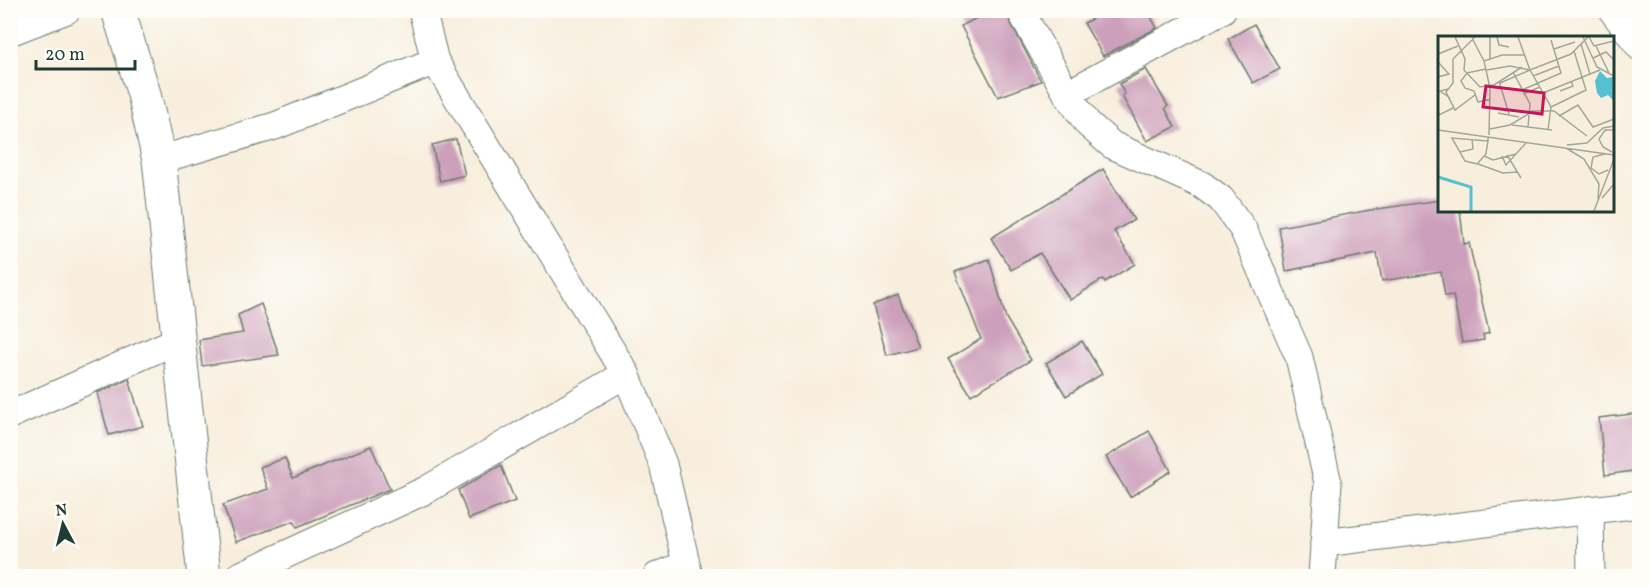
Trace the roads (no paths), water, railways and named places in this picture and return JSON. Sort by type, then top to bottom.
[{"type":"street","points":[[10,32],[67,10]]},
{"type":"street","points":[[118,10],[144,93],[159,160],[204,576]]},
{"type":"street","points":[[422,10],[435,61],[626,374],[663,464],[687,571],[657,576]]},
{"type":"street","points":[[1020,10],[1067,94],[1088,124],[1113,145],[1202,184],[1221,199],[1243,229],[1299,357],[1328,483],[1322,576]]},
{"type":"street","points":[[1067,94],[1222,10]]},
{"type":"street","points":[[1613,11],[1640,47]]},
{"type":"street","points":[[159,160],[275,126],[435,61]]},
{"type":"street","points":[[10,415],[180,339]]},
{"type":"street","points":[[239,576],[426,490],[626,374]]},
{"type":"street","points":[[1324,543],[1640,504]]},
{"type":"street","points":[[1590,510],[1591,576]]}]
